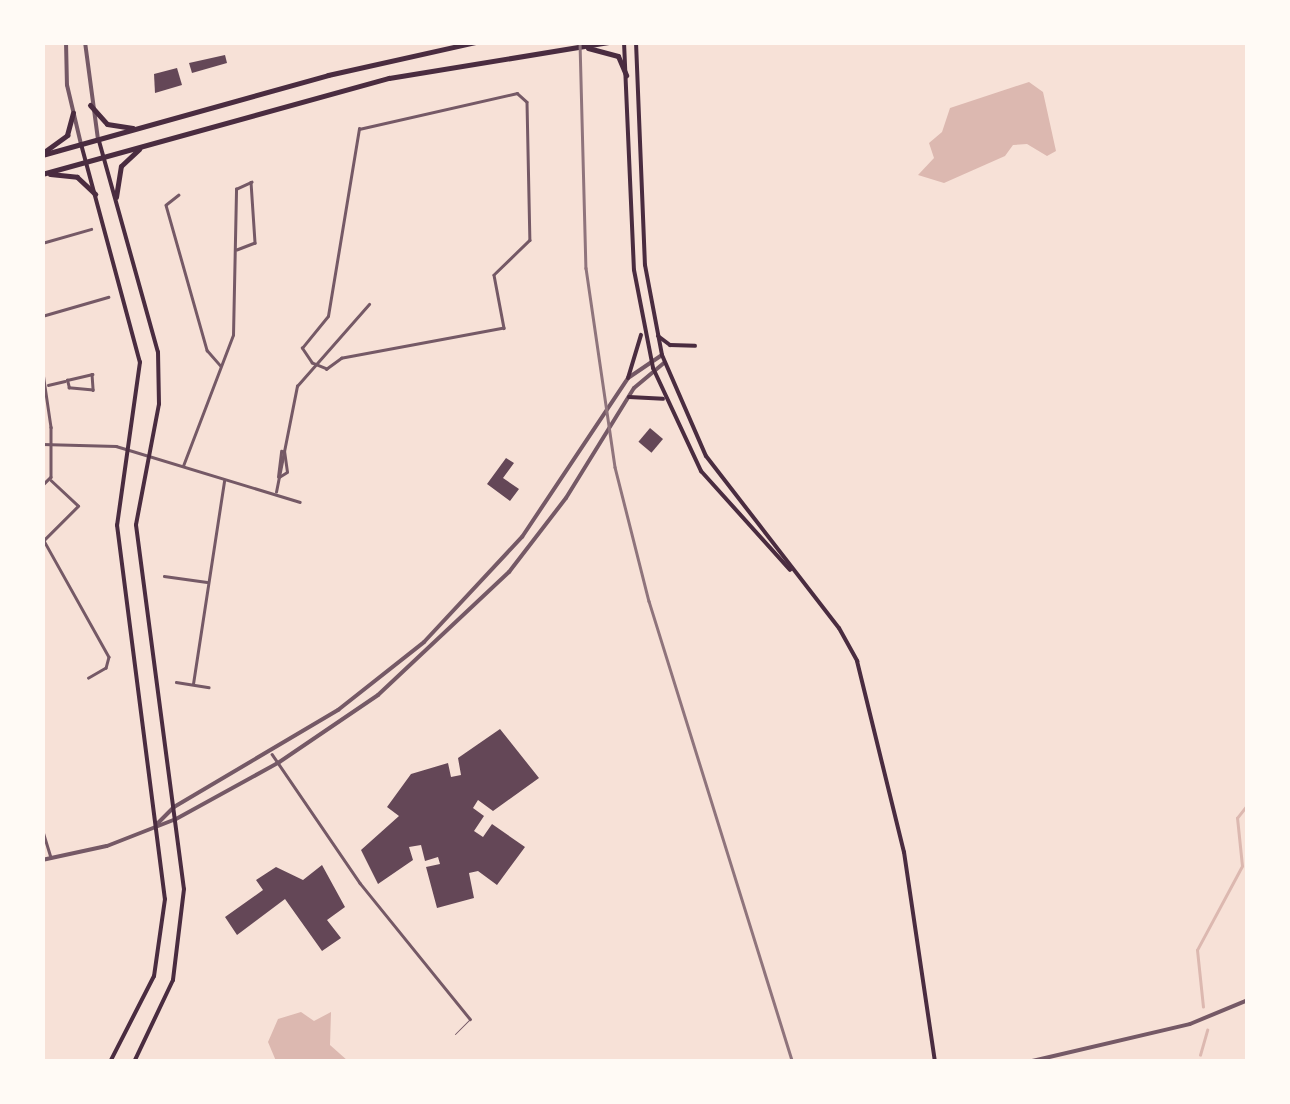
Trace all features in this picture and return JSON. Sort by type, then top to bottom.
[{"type":"main road","points":[[42,154],[344,70],[476,42]]},
{"type":"main road","points":[[42,175],[389,78],[610,42]]},
{"type":"main road","points":[[624,42],[640,320],[640,347],[628,378]]},
{"type":"main road","points":[[636,42],[645,265],[664,363],[706,456],[849,644],[868,694],[916,915],[935,1062]]},
{"type":"main road","points":[[580,46],[614,54],[626,75]]},
{"type":"main road","points":[[90,105],[107,124],[136,128]]},
{"type":"main road","points":[[42,154],[67,135],[73,114]]},
{"type":"main road","points":[[98,139],[158,352],[159,404],[147,456],[137,542],[184,889],[178,960],[157,1022],[134,1062]]},
{"type":"main road","points":[[82,144],[140,362],[138,409],[127,450],[118,543],[165,899],[158,960],[140,1013],[110,1062]]},
{"type":"main road","points":[[116,197],[121,166],[146,146]]},
{"type":"main road","points":[[42,175],[77,176],[96,194]]},
{"type":"main road","points":[[640,320],[664,400],[721,499],[796,574]]},
{"type":"main road","points":[[655,332],[670,345],[695,346]]},
{"type":"main road","points":[[629,397],[645,393],[664,400]]},
{"type":"street","points":[[66,42],[73,114],[82,144]]},
{"type":"street","points":[[85,42],[90,105],[98,139]]},
{"type":"street","points":[[521,94],[528,102],[530,240],[494,275],[504,328],[342,358],[326,369],[312,364],[302,348],[328,316],[359,129],[521,94]]},
{"type":"street","points":[[183,466],[236,320],[236,190],[251,182],[255,244],[237,250]]},
{"type":"street","points":[[179,195],[166,205],[209,354],[221,366]]},
{"type":"street","points":[[42,244],[90,229]]},
{"type":"street","points":[[42,316],[108,298]]},
{"type":"street","points":[[276,495],[292,396],[312,364],[368,304]]},
{"type":"street","points":[[156,825],[174,807],[272,754],[362,692],[471,595],[549,502],[628,378],[662,355]]},
{"type":"street","points":[[42,860],[176,819],[278,763],[378,696],[486,597],[566,498],[629,397],[653,368],[664,363]]},
{"type":"street","points":[[42,366],[47,386],[50,480],[78,506],[44,538],[109,657],[106,668],[89,678]]},
{"type":"street","points":[[47,386],[67,380],[94,374],[96,388],[73,390],[67,380]]},
{"type":"street","points":[[42,444],[127,450],[300,502]]},
{"type":"street","points":[[278,477],[287,472],[282,450]]},
{"type":"street","points":[[193,684],[224,479]]},
{"type":"street","points":[[42,486],[50,480]]},
{"type":"street","points":[[164,576],[209,582]]},
{"type":"street","points":[[176,682],[209,686]]},
{"type":"street","points":[[272,754],[355,877],[470,1019]]},
{"type":"street","points":[[42,828],[51,860]]},
{"type":"street","points":[[1028,1062],[1190,1024],[1248,1000]]},
{"type":"lane","points":[[455,1034],[470,1019]]},
{"type":"shaded area","points":[[1029,82],[1043,92],[1056,151],[1047,156],[1027,144],[1013,145],[1005,156],[944,183],[918,175],[934,158],[929,143],[942,132],[950,108]]},
{"type":"shaded area","points":[[301,1012],[314,1021],[331,1012],[330,1045],[348,1061],[276,1061],[268,1042],[278,1019]]},
{"type":"building","points":[[225,55],[227,63],[192,73],[189,63]]},
{"type":"building","points":[[177,68],[182,85],[155,93],[154,74]]},
{"type":"building","points":[[650,428],[663,439],[651,453],[638,442]]},
{"type":"building","points":[[506,458],[514,463],[503,478],[519,489],[510,501],[487,484]]},
{"type":"building","points":[[500,729],[539,778],[493,811],[478,800],[473,808],[484,816],[474,831],[483,837],[492,824],[525,847],[497,885],[478,871],[469,873],[474,898],[437,908],[426,867],[440,864],[438,857],[425,861],[421,845],[409,847],[413,860],[378,884],[361,850],[399,816],[387,807],[411,774],[448,763],[451,777],[461,775],[458,758]]},
{"type":"building","points":[[322,865],[345,907],[327,920],[341,938],[322,951],[285,899],[237,935],[225,917],[263,890],[256,880],[276,867],[303,880]]},
{"type":"waterway","points":[[1203,1007],[1197,950],[1242,866],[1237,818],[1248,804]]},
{"type":"waterway","points":[[1200,1055],[1207,1030]]},
{"type":"railway","points":[[580,42],[586,268],[615,467],[649,601],[793,1062]]}]
